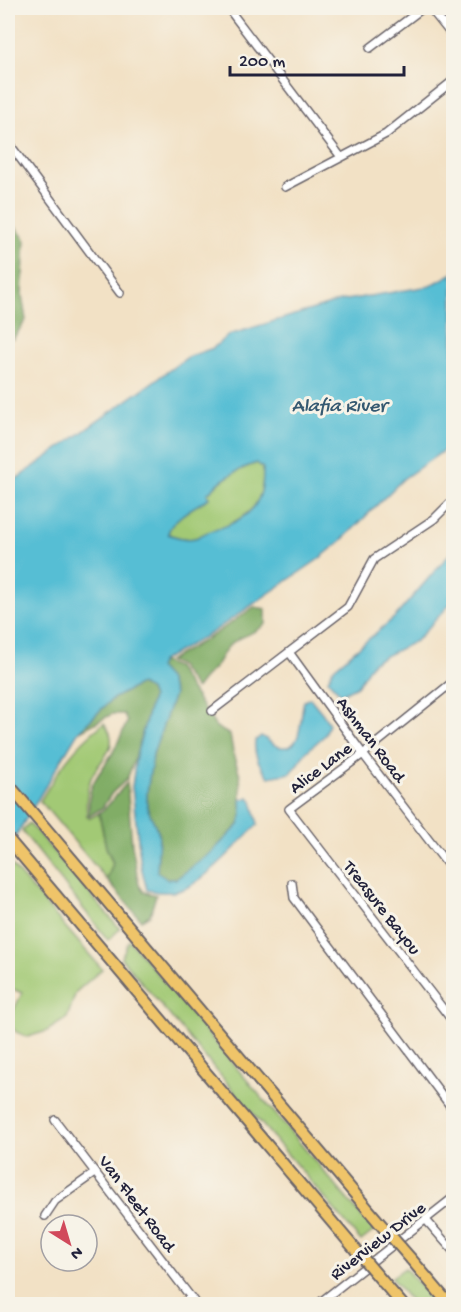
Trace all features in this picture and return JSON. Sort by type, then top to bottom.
[{"type":"highway","points":[[8,784],[448,1305]]},
{"type":"highway","points":[[8,839],[402,1305]]},
{"type":"street","points":[[228,8],[341,157]]},
{"type":"street","points":[[370,48],[423,8]]},
{"type":"street","points":[[430,8],[453,38]]},
{"type":"street","points":[[285,187],[386,134],[453,80]]},
{"type":"street","points":[[8,142],[120,293]]},
{"type":"street","points":[[212,711],[348,607],[375,559],[434,519],[453,499]]},
{"type":"street","name":"Ashman Road","points":[[289,652],[453,873]]},
{"type":"street","name":"Alice Lane","points":[[289,809],[363,754],[453,681]]},
{"type":"street","name":"Treasure Bayou","points":[[289,809],[453,1023]]},
{"type":"street","points":[[292,883],[294,897],[453,1111]]},
{"type":"street","name":"Van Fleet Road","points":[[55,1120],[196,1305]]},
{"type":"street","points":[[47,1213],[55,1201],[96,1172]]},
{"type":"street","name":"Riverview Drive","points":[[318,1305],[453,1197]]},
{"type":"street","points":[[426,1220],[453,1252]]},
{"type":"street","points":[[181,1305],[190,1297]]},
{"type":"green space","points":[[8,218],[25,239],[22,295],[26,320],[13,339],[8,331]]},
{"type":"green space","points":[[257,463],[263,468],[262,488],[254,507],[247,513],[221,529],[196,538],[168,534],[178,518],[209,498],[207,494],[218,484],[236,472]]},
{"type":"green space","points":[[254,607],[266,609],[266,624],[230,645],[196,689],[178,665],[168,661],[213,635]]},
{"type":"green space","points":[[161,661],[176,667],[216,727],[230,735],[240,775],[242,816],[239,825],[212,852],[176,879],[167,879],[157,872],[159,834],[147,807],[153,754],[174,694],[168,679],[157,668]]},
{"type":"green space","points":[[140,684],[149,690],[152,698],[136,756],[127,779],[112,793],[102,808],[89,816],[91,787],[113,752],[127,722],[124,714],[112,714],[78,732],[112,699]]},
{"type":"green space","points":[[104,723],[109,731],[111,746],[91,778],[86,806],[87,816],[90,818],[99,813],[106,847],[113,864],[107,880],[40,801],[68,759]]},
{"type":"green space","points":[[127,783],[132,845],[139,885],[144,892],[156,895],[150,915],[141,920],[107,880],[113,863],[106,847],[99,813]]},
{"type":"green space","points":[[29,823],[120,929],[108,940],[22,831]]},
{"type":"green space","points":[[8,861],[102,969],[76,992],[67,1018],[47,1031],[28,1037],[16,1032],[8,1022],[22,993],[8,987]]},
{"type":"green space","points":[[129,940],[374,1231],[361,1241],[121,958]]},
{"type":"green space","points":[[405,1268],[436,1304],[413,1304],[391,1278]]},
{"type":"water","name":"Alafia River","points":[[453,273],[453,444],[403,479],[341,541],[319,559],[211,633],[161,661],[158,668],[168,679],[174,694],[153,754],[147,792],[147,807],[159,834],[157,872],[167,879],[176,879],[212,852],[239,825],[242,816],[241,800],[249,797],[252,801],[258,824],[216,866],[188,887],[168,892],[147,890],[141,866],[132,787],[136,756],[152,698],[149,690],[140,684],[112,699],[78,732],[8,849],[8,485],[188,357],[213,348],[229,335],[340,301],[430,286]],"holes":[[[257,463],[263,468],[260,496],[243,517],[195,538],[168,534],[178,518],[209,498],[207,494],[230,475]]]},
{"type":"water","points":[[453,550],[453,601],[416,641],[373,662],[357,686],[341,694],[328,680],[333,669],[395,617]]},
{"type":"water","points":[[310,698],[329,724],[325,735],[306,752],[291,773],[269,777],[258,760],[255,741],[261,736],[277,746],[292,745],[299,732],[304,701]]}]
